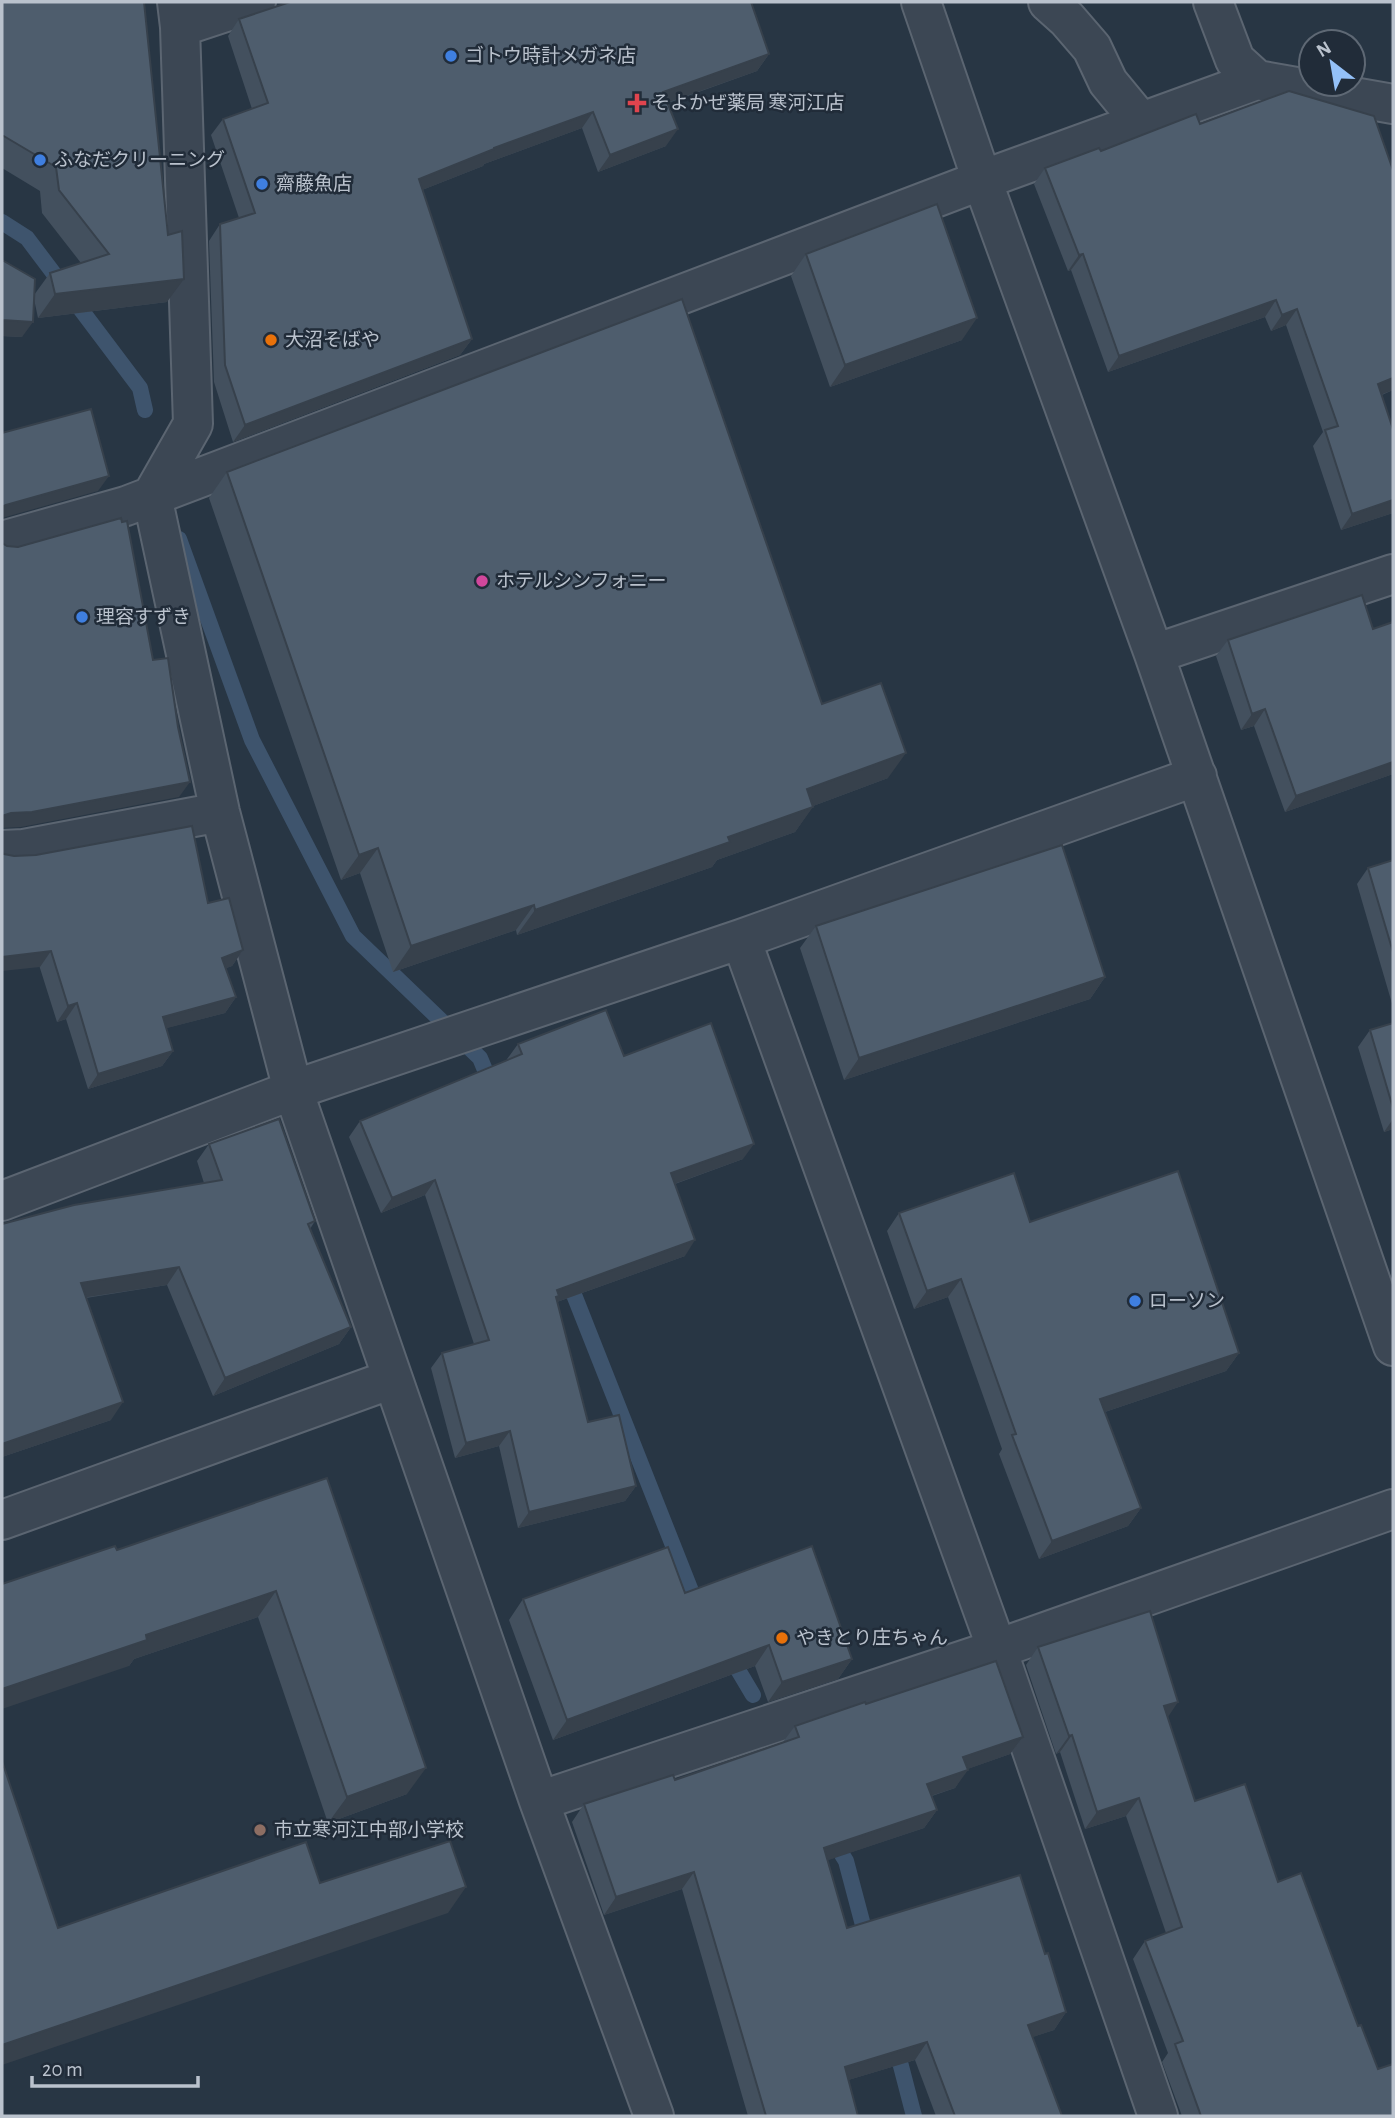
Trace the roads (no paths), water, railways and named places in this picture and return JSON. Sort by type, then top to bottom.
[{"type":"street","points":[[256,2],[179,14],[193,424],[152,496],[220,812],[293,1090],[539,1801],[654,2116]]},
{"type":"street","points":[[921,2],[982,180],[1197,776],[1393,1346]]},
{"type":"street","points":[[1048,2],[1092,48],[1108,82],[1141,122]]},
{"type":"street","points":[[1213,2],[1235,60],[1257,80]]},
{"type":"street","points":[[2,541],[126,506],[982,180],[1257,80],[1393,104]]},
{"type":"street","points":[[1154,654],[1393,574]]},
{"type":"street","points":[[2,1201],[293,1090],[741,939],[1197,776]]},
{"type":"street","points":[[2,850],[24,849],[220,812]]},
{"type":"street","points":[[741,939],[997,1649],[1158,2116]]},
{"type":"street","points":[[2,1520],[392,1379]]},
{"type":"street","points":[[539,1801],[997,1649],[1393,1509]]},
{"type":"waterway","points":[[2,222],[27,238],[140,388],[145,410]]},
{"type":"waterway","points":[[179,539],[252,740],[353,936],[480,1058],[492,1087]]},
{"type":"waterway","points":[[567,1277],[691,1591],[701,1607]]},
{"type":"waterway","points":[[728,1653],[753,1695]]},
{"type":"waterway","points":[[831,1837],[846,1861],[868,1944]]},
{"type":"waterway","points":[[895,2043],[914,2116]]},
{"type":"place","name":"ゴトウ時計メガネ店","points":[[451,56]]},
{"type":"place","name":"そよかぜ薬局 寒河江店","points":[[637,103]]},
{"type":"place","name":"ふなだクリーニング","points":[[40,160]]},
{"type":"place","name":"齋藤魚店","points":[[262,184]]},
{"type":"place","name":"大沼そばや","points":[[271,340]]},
{"type":"place","name":"ホテルシンフォニー","points":[[482,581]]},
{"type":"place","name":"理容すずき","points":[[82,617]]},
{"type":"place","name":"ローソン","points":[[1135,1301]]},
{"type":"place","name":"やきとり庄ちゃん","points":[[782,1638]]},
{"type":"place","name":"市立寒河江中部小学校","points":[[260,1830]]}]
